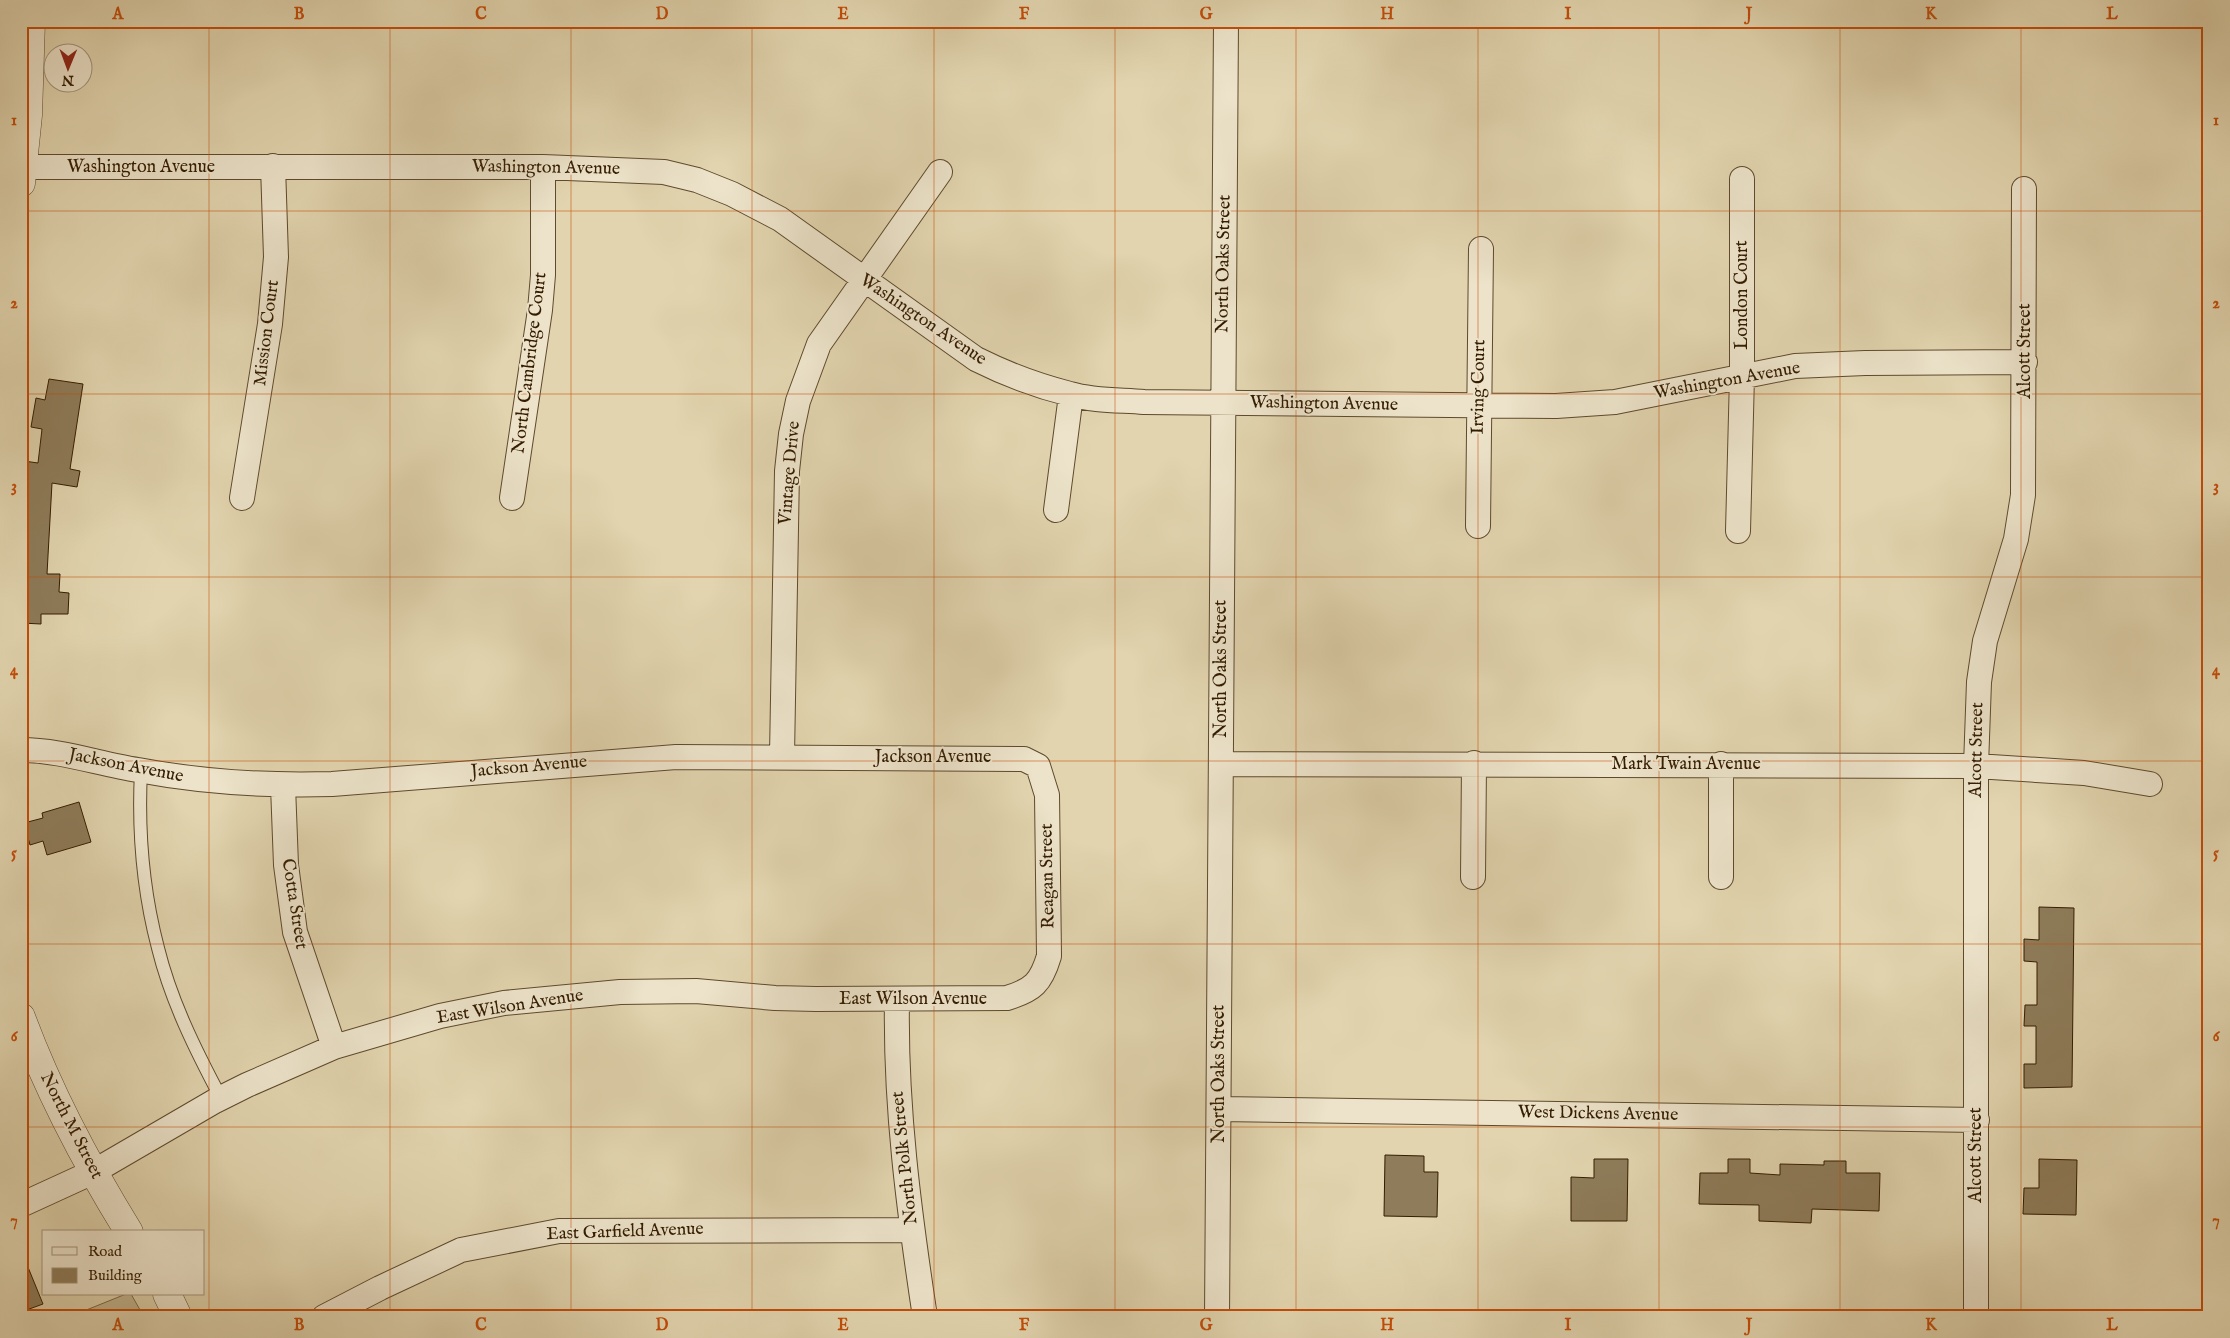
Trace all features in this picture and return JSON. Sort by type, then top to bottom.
[{"type":"street","points":[[22,173],[30,91],[31,21]]},
{"type":"street","name":"North Oaks Street","points":[[1217,1317],[1226,21]]},
{"type":"street","name":"Washington Avenue","points":[[22,173],[273,166],[543,167],[664,172],[697,180],[732,194],[780,219],[976,359],[1005,373],[1072,395],[1144,402],[1556,406],[1615,402],[1795,366],[2025,362]]},
{"type":"street","name":"Mission Court","points":[[242,498],[270,324],[276,257],[273,166]]},
{"type":"street","name":"North Cambridge Court","points":[[512,498],[540,310],[543,275],[543,167]]},
{"type":"street","name":"Vintage Drive","points":[[782,756],[785,508],[791,434],[798,401],[819,344],[940,172]]},
{"type":"street","name":"London Court","points":[[1738,531],[1742,376],[1742,179]]},
{"type":"street","name":"Alcott Street","points":[[1976,1317],[1976,766],[1979,682],[1985,641],[2016,539],[2023,495],[2025,362],[2024,189]]},
{"type":"street","name":"Irving Court","points":[[1478,526],[1481,249]]},
{"type":"street","points":[[1056,510],[1072,395]]},
{"type":"street","name":"Jackson Avenue","points":[[21,750],[74,756],[142,771],[214,782],[283,786],[332,784],[667,757],[1007,758],[1024,759],[1038,766]]},
{"type":"street","points":[[1473,877],[1474,763]]},
{"type":"street","name":"Mark Twain Avenue","points":[[1220,764],[1474,763],[1976,766],[2084,773],[2150,784]]},
{"type":"street","points":[[1720,764],[1721,878]]},
{"type":"street","name":"Reagan Street","points":[[1036,984],[1044,972],[1049,956],[1047,795],[1038,766]]},
{"type":"street","name":"Cotta Street","points":[[283,786],[286,865],[295,932],[334,1046]]},
{"type":"street","name":"East Wilson Avenue","points":[[21,1205],[93,1172],[221,1098],[334,1046],[440,1016],[562,996],[620,992],[696,991],[776,998],[1007,998],[1024,993],[1036,984]]},
{"type":"street","name":"North Polk Street","points":[[897,998],[897,1081],[912,1230],[925,1317]]},
{"type":"street","name":"North M Street","points":[[21,1018],[61,1111],[93,1172],[128,1230]]},
{"type":"street","name":"West Dickens Avenue","points":[[1219,1109],[1977,1120]]},
{"type":"street","name":"East Garfield Avenue","points":[[324,1317],[461,1250],[559,1231],[912,1230]]},
{"type":"street","points":[[168,1296],[178,1317]]},
{"type":"lane","points":[[142,771],[139,810],[146,884],[157,948],[196,1050],[221,1098]]},
{"type":"shaded area","points":[[121,1296],[132,1296],[144,1317],[69,1317]]},
{"type":"building","points":[[49,379],[83,384],[70,469],[80,471],[77,487],[52,483],[47,574],[60,574],[59,592],[69,593],[68,614],[41,614],[41,624],[21,623],[21,602],[27,602],[28,555],[21,554],[21,482],[24,461],[38,463],[42,429],[31,427],[36,398],[45,400]]},
{"type":"building","points":[[79,802],[91,842],[47,855],[43,841],[30,845],[24,823],[43,818],[42,813]]},
{"type":"building","points":[[2039,907],[2074,908],[2072,1087],[2024,1088],[2024,1064],[2036,1064],[2036,1026],[2024,1026],[2025,1005],[2037,1005],[2037,962],[2024,961],[2024,939],[2039,940]]},
{"type":"building","points":[[1385,1155],[1424,1156],[1424,1172],[1438,1172],[1437,1217],[1384,1216]]},
{"type":"building","points":[[1594,1159],[1628,1159],[1627,1221],[1571,1221],[1571,1177],[1594,1178]]},
{"type":"building","points":[[1728,1159],[1750,1159],[1750,1173],[1780,1175],[1780,1164],[1824,1165],[1824,1161],[1846,1161],[1846,1173],[1880,1173],[1879,1211],[1812,1209],[1811,1223],[1759,1221],[1759,1205],[1699,1204],[1700,1173],[1728,1173]]},
{"type":"building","points":[[2039,1159],[2077,1160],[2076,1215],[2023,1214],[2024,1188],[2039,1188]]},
{"type":"building","points":[[21,1250],[43,1304],[21,1312]]}]
